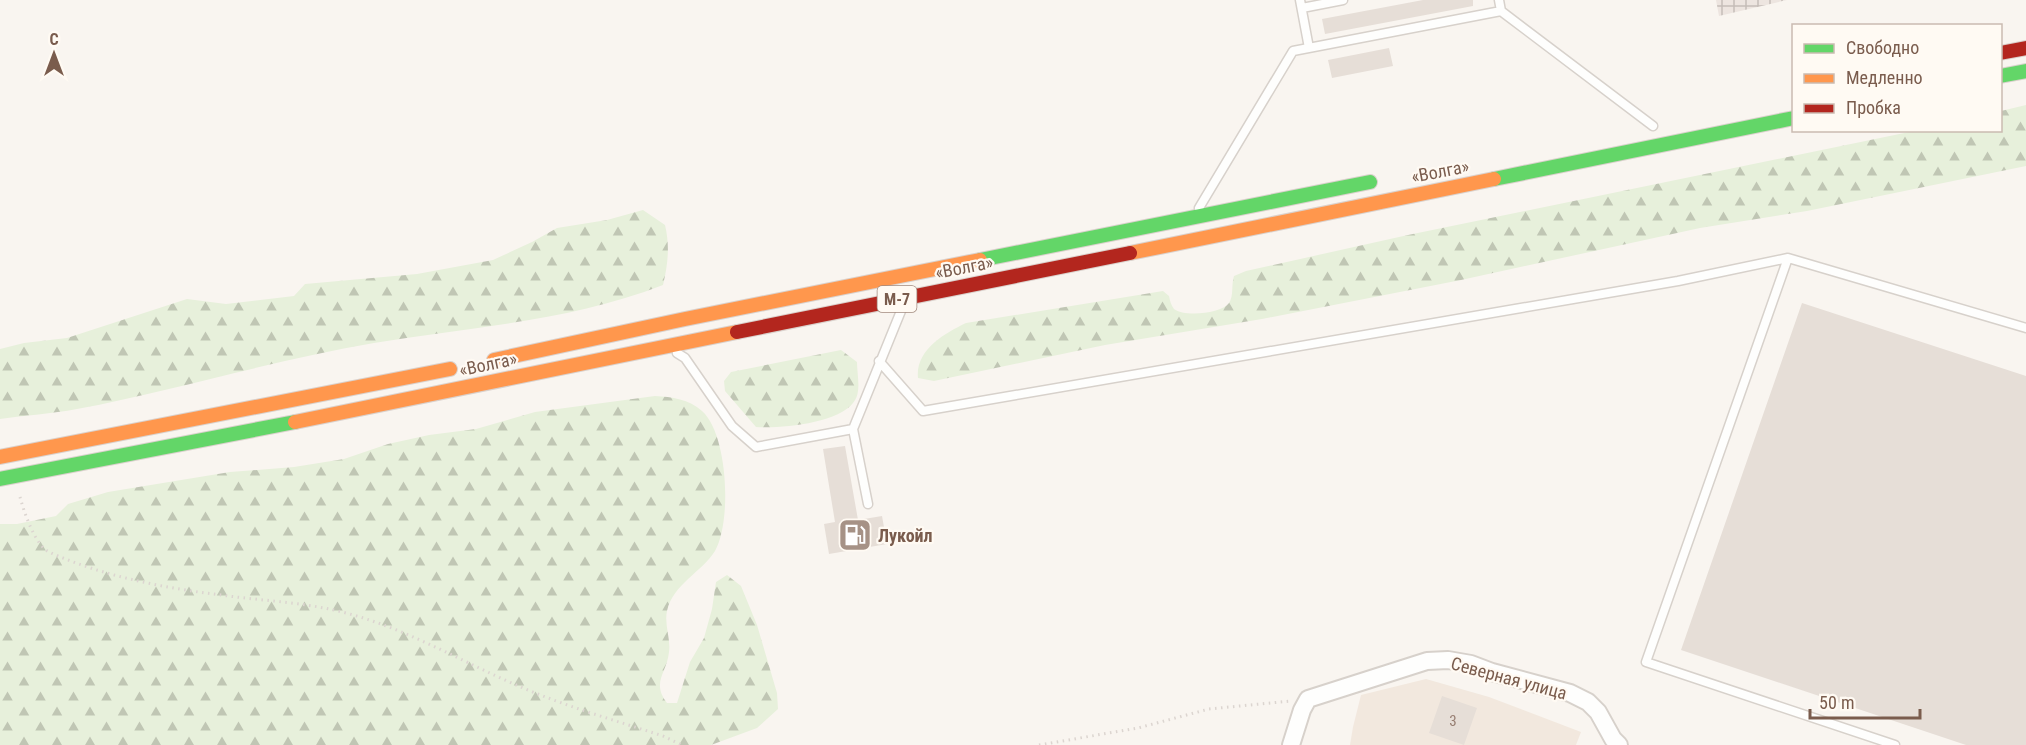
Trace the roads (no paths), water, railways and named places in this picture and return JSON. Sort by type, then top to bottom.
[{"type":"highway","points":[[2002,53],[2026,48]]},
{"type":"highway","points":[[2002,76],[2026,71]]},
{"type":"highway","name":"«Волга»","points":[[0,479],[334,414],[1792,118]]},
{"type":"highway","points":[[1629,130],[1658,124]]},
{"type":"highway","name":"«Волга»","points":[[0,457],[471,365],[685,319],[1382,180]]},
{"type":"street","name":"Северная улица","points":[[1291,745],[1302,710],[1308,699],[1427,661],[1448,660],[1471,664],[1570,693],[1588,702],[1598,712],[1613,739],[1619,745]]},
{"type":"lane","points":[[1310,48],[1301,4],[1343,0]]},
{"type":"lane","points":[[1499,0],[1501,11],[1658,124]]},
{"type":"lane","points":[[1194,216],[1293,51],[1501,11]]},
{"type":"lane","points":[[879,362],[923,411],[1666,283],[1788,258],[2026,327]]},
{"type":"lane","points":[[1788,258],[1646,662],[1895,745]]},
{"type":"lane","points":[[868,504],[853,429],[907,297]]},
{"type":"lane","points":[[666,345],[685,358],[732,426],[756,447],[853,429]]},
{"type":"place","name":"Лукойл","points":[[855,535]]}]
